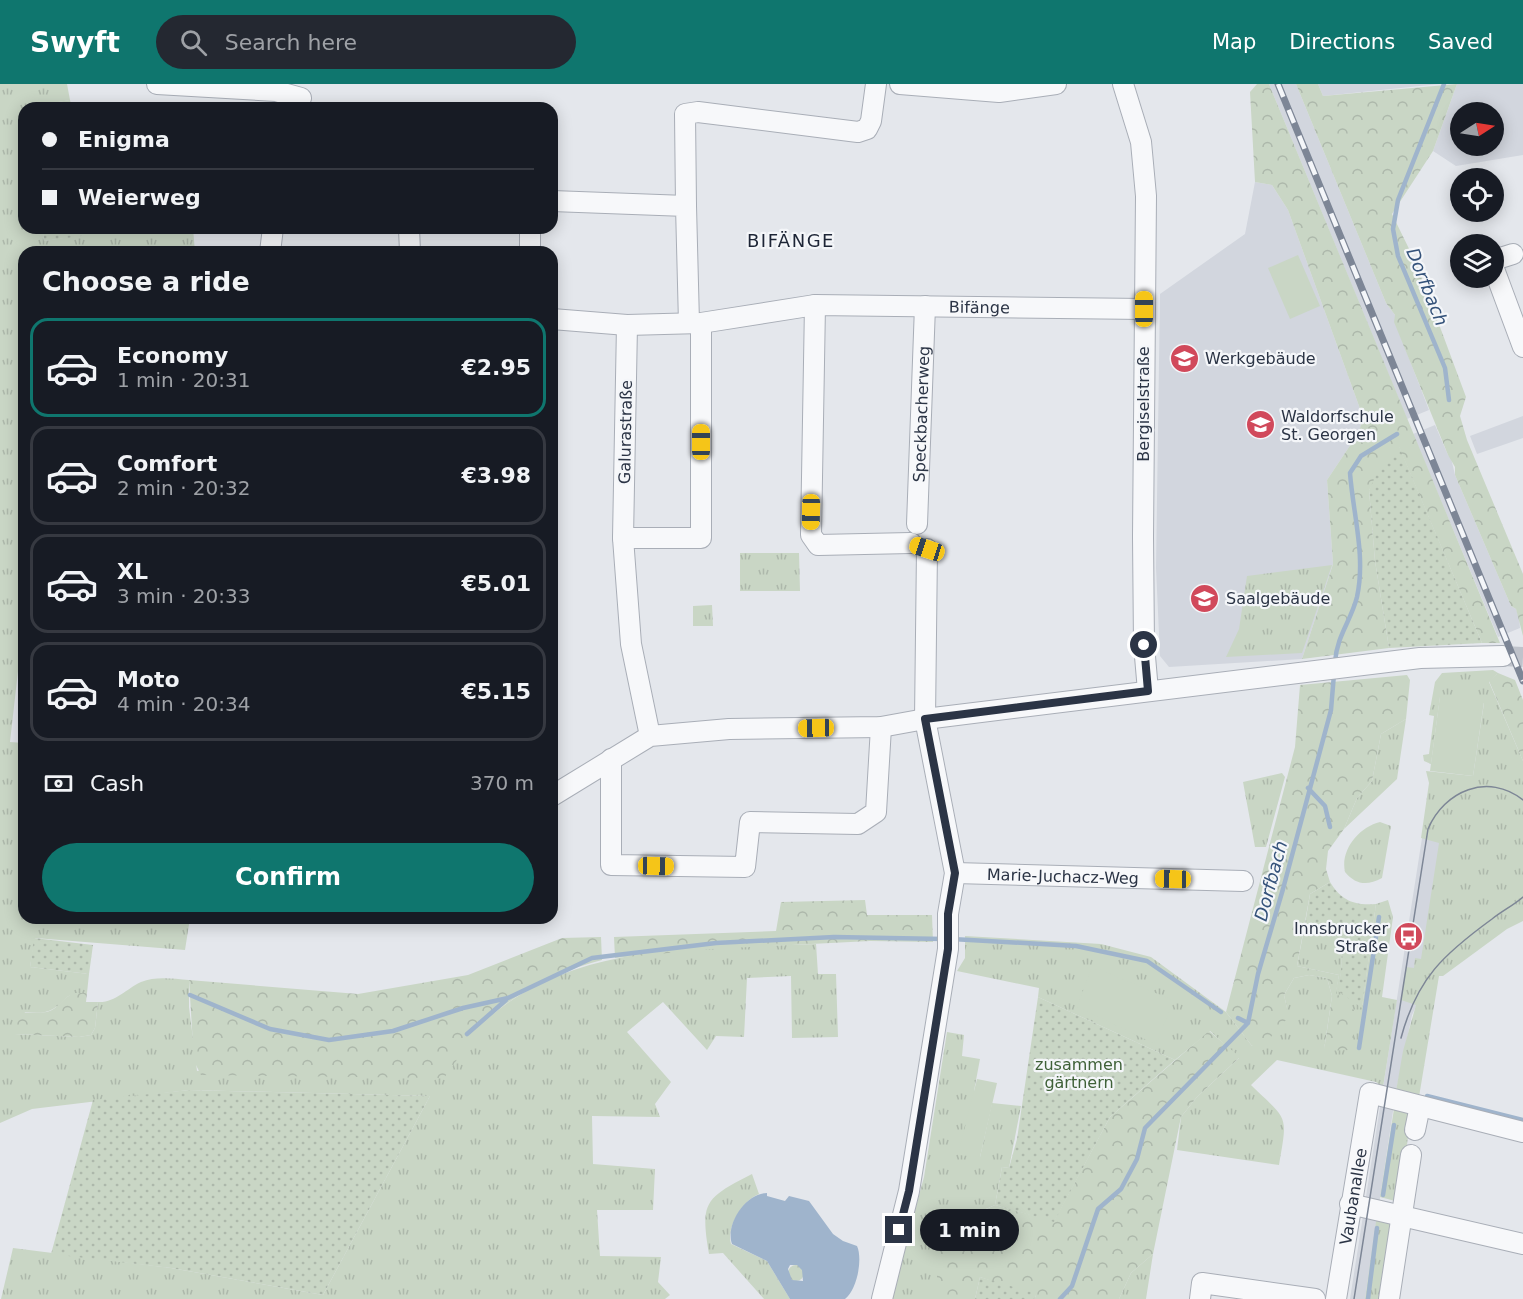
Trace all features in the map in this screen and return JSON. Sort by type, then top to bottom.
[{"type":"street","points":[[157,84],[276,91],[301,97]]},
{"type":"street","points":[[623,538],[701,538],[695,323],[686,206],[683,126],[685,114],[691,112],[858,132],[867,129],[871,121],[876,84]]},
{"type":"street","points":[[900,84],[999,92],[1056,84]]},
{"type":"street","name":"Bergiselstraße","points":[[1123,84],[1141,142],[1146,196],[1143,633],[1148,691]]},
{"type":"street","points":[[558,201],[686,206]]},
{"type":"street","points":[[1504,257],[1513,254]]},
{"type":"street","points":[[1501,288],[1523,347]]},
{"type":"street","points":[[815,305],[811,535],[813,542],[818,545],[919,546]]},
{"type":"street","name":"Bifänge","points":[[558,319],[627,325],[695,323],[815,305],[1144,309]]},
{"type":"street","name":"Speckbacherweg","points":[[882,1299],[909,1191],[948,939],[955,873],[925,719],[919,546],[930,535],[917,524],[925,306]]},
{"type":"street","name":"Galurastraße","points":[[627,325],[623,538],[631,644],[650,736]]},
{"type":"street","points":[[558,792],[650,736],[729,729],[881,727],[925,719],[1363,667],[1420,658],[1503,656]]},
{"type":"street","points":[[611,759],[611,865],[745,867],[750,822],[858,824],[876,812],[881,727]]},
{"type":"street","name":"Marie-Juchacz-Weg","points":[[955,873],[1243,881]]},
{"type":"street","name":"Vaubanallee","points":[[1336,1299],[1370,1094],[1420,1106]]},
{"type":"street","points":[[1415,1130],[1420,1106],[1523,1131]]},
{"type":"street","points":[[1389,1299],[1411,1155]]},
{"type":"street","points":[[1350,1204],[1523,1244]]},
{"type":"street","points":[[1200,1299],[1202,1282],[1315,1299]]},
{"type":"shaded area","points":[[1269,84],[1296,84],[1386,303],[1395,315],[1395,322],[1429,410],[1407,419]]},
{"type":"shaded area","points":[[1318,84],[1439,84],[1323,96]]},
{"type":"shaded area","points":[[1457,84],[1523,84],[1523,155],[1456,166],[1433,151],[1450,104],[1450,156],[1504,156],[1504,102],[1451,102]]},
{"type":"shaded area","name":"Waldorfschule St. Georgen","points":[[1255,182],[1272,185],[1288,210],[1363,417],[1359,432],[1327,480],[1333,564],[1302,659],[1169,667],[1160,656],[1156,568],[1160,294],[1245,234]]},
{"type":"shaded area","points":[[1523,416],[1523,438],[1477,454],[1470,436]]},
{"type":"shaded area","points":[[1435,425],[1451,458],[1455,475],[1511,606],[1516,609],[1519,618],[1520,628],[1498,637],[1413,434]]},
{"type":"shaded area","points":[[1442,796],[1448,959],[1421,996],[1412,1015],[1396,1091],[1365,1299],[1350,1299],[1425,819]]},
{"type":"green space","points":[[0,84],[67,84],[70,100],[18,102],[18,234],[43,234],[44,241],[90,234],[194,234],[194,246],[18,246],[18,671],[10,742],[18,743],[18,924],[189,924],[185,950],[35,938],[30,967],[89,974],[87,993],[73,994],[47,1012],[25,1012],[15,1034],[79,1037],[91,1035],[95,1028],[98,1002],[115,998],[147,980],[165,978],[189,980],[189,1007],[197,1071],[483,1023],[518,996],[557,976],[598,963],[640,954],[684,949],[816,944],[818,974],[836,974],[838,1037],[792,1038],[791,976],[747,978],[744,1037],[716,1036],[707,1050],[663,1002],[627,1032],[671,1082],[655,1104],[660,1117],[592,1116],[593,1164],[655,1169],[653,1210],[597,1210],[600,1256],[661,1257],[658,1282],[670,1295],[665,1299],[1,1299],[13,1248],[171,1268],[323,1295],[430,1096],[189,1090],[32,1109],[0,1123]]},
{"type":"green space","points":[[1257,84],[1269,84],[1500,643],[1482,643],[1399,447],[1369,490],[1375,561],[1389,648],[1302,659],[1333,564],[1327,480],[1359,432],[1363,417],[1288,210],[1272,185],[1255,182],[1250,92]]},
{"type":"green space","points":[[1296,84],[1318,84],[1323,96],[1457,84],[1433,151],[1392,214],[1417,265],[1466,397],[1460,416],[1467,440],[1523,574],[1523,636],[1516,609],[1511,606],[1455,475],[1455,467],[1394,322],[1395,315],[1386,303]]},
{"type":"green space","points":[[43,234],[96,234],[44,241]]},
{"type":"green space","points":[[1298,255],[1320,306],[1290,319],[1268,268]]},
{"type":"green space","points":[[1399,446],[1482,643],[1389,648],[1375,561],[1369,490],[1378,471]]},
{"type":"green space","points":[[740,553],[799,553],[800,591],[740,591]]},
{"type":"green space","points":[[1332,565],[1302,653],[1226,657],[1239,629],[1247,576]]},
{"type":"green space","points":[[712,605],[713,626],[693,626],[693,606]]},
{"type":"green space","points":[[1493,670],[1498,673],[1489,682],[1523,761],[1523,921],[1507,929],[1443,976],[1439,976],[1419,1097],[1396,1091],[1403,1051],[1416,1005],[1401,1000],[1406,967],[1414,968],[1415,958],[1421,959],[1439,843],[1421,838],[1429,783],[1426,771],[1473,776],[1484,703],[1440,697],[1431,764],[1424,761],[1423,755],[1429,754],[1434,716],[1429,715],[1435,682],[1442,673]]},
{"type":"green space","points":[[1498,673],[1515,680],[1523,700],[1523,761],[1489,681]]},
{"type":"green space","points":[[1407,675],[1410,680],[1406,719],[1381,734],[1372,781],[1357,798],[1344,829],[1328,851],[1326,869],[1330,882],[1310,894],[1297,966],[1339,975],[1336,993],[1356,1012],[1356,1026],[1349,1050],[1324,1051],[1332,996],[1327,978],[1309,975],[1294,978],[1284,995],[1287,1008],[1286,1020],[1269,1039],[1252,1046],[1226,1012],[1295,747],[1300,685]]},
{"type":"green space","points":[[1440,696],[1484,702],[1473,776],[1430,771]]},
{"type":"green space","points":[[1406,719],[1397,779],[1344,829],[1357,798],[1372,781],[1381,734]]},
{"type":"green space","points":[[1282,773],[1285,777],[1266,847],[1255,847],[1243,782]]},
{"type":"green space","points":[[1380,822],[1391,826],[1382,878],[1367,883],[1353,880],[1345,872],[1345,856],[1348,848],[1358,834]]},
{"type":"green space","points":[[1330,882],[1339,893],[1355,903],[1376,904],[1362,1008],[1338,991],[1342,960],[1340,944],[1336,938],[1331,933],[1305,924],[1310,894]]},
{"type":"green space","points":[[865,900],[867,915],[932,915],[933,942],[870,941],[712,949],[615,958],[614,937],[776,931],[781,902]]},
{"type":"green space","points":[[1388,900],[1393,917],[1382,997],[1397,1000],[1383,1087],[1376,1082],[1277,1060],[1251,1085],[1272,1105],[1282,1119],[1284,1136],[1279,1165],[1177,1150],[1181,1117],[1197,1097],[1239,1058],[1210,1031],[1175,1060],[1038,997],[1039,988],[957,971],[965,958],[965,936],[1101,944],[1151,957],[1226,1012],[1252,1046],[1287,1008],[1284,995],[1294,978],[1309,975],[1327,978],[1332,996],[1324,1050],[1339,975],[1297,966],[1305,924],[1331,933],[1336,938],[1340,944],[1342,960],[1339,991],[1362,1007],[1376,904]]},
{"type":"green space","points":[[601,937],[602,960],[555,976],[510,1001],[479,1028],[444,1078],[201,1075],[194,1061],[189,980],[358,994],[468,975],[562,938]]},
{"type":"green space","points":[[34,938],[93,945],[89,974],[30,967]]},
{"type":"green space","points":[[1091,969],[1101,970],[1170,999],[1172,1004],[1158,1040],[1153,1043],[1077,1007]]},
{"type":"green space","points":[[74,993],[87,993],[86,1002],[98,1002],[95,1028],[91,1035],[79,1037],[15,1034],[13,1027],[17,1013],[42,1013],[51,1010]]},
{"type":"green space","name":"zusammen gärtnern","points":[[1038,997],[1175,1060],[1110,1117],[1054,1222],[995,1205],[1002,1167],[1009,1168],[1017,1139]]},
{"type":"green space","points":[[1209,1031],[1240,1057],[1197,1097],[1181,1117],[1153,1254],[1131,1273],[1119,1299],[1034,1299],[1036,1296],[980,1277],[975,1299],[937,1299],[937,1250],[947,1227],[995,1205],[1054,1221],[1110,1117]]},
{"type":"green space","points":[[947,1032],[964,1035],[962,1056],[980,1059],[974,1091],[980,1157],[992,1103],[1021,1106],[1009,1168],[1002,1167],[995,1205],[970,1216],[937,1288],[937,1299],[891,1299],[924,1177]]},
{"type":"green space","points":[[977,1079],[997,1083],[980,1157],[958,1155]]},
{"type":"green space","points":[[189,1090],[430,1096],[323,1295],[171,1268],[51,1254],[93,1100]]},
{"type":"green space","points":[[1394,1109],[1411,1115],[1399,1202],[1380,1197]]},
{"type":"green space","points":[[752,1174],[759,1194],[747,1202],[733,1222],[731,1244],[767,1261],[790,1299],[764,1299],[723,1253],[709,1254],[705,1223],[706,1212],[710,1204],[715,1196],[724,1189]]},
{"type":"green space","points":[[1377,1215],[1395,1220],[1383,1299],[1365,1299]]},
{"type":"green space","points":[[1153,1254],[1146,1299],[1119,1299],[1131,1273]]},
{"type":"green space","points":[[796,1265],[802,1267],[804,1273],[802,1279],[796,1281],[790,1279],[788,1273],[790,1267]]},
{"type":"green space","points":[[980,1277],[1031,1292],[1036,1296],[1034,1299],[975,1299]]},
{"type":"water","points":[[767,1193],[767,1196],[785,1201],[789,1196],[809,1201],[833,1234],[857,1246],[858,1274],[853,1289],[845,1299],[790,1299],[767,1261],[732,1244],[734,1219],[745,1204],[759,1194]],"holes":[[[790,1265],[797,1265],[802,1270],[803,1281],[792,1280],[788,1269]]]},
{"type":"waterway","name":"Dorfbach","points":[[1444,84],[1398,200],[1393,229],[1398,256],[1445,368],[1449,400]]},
{"type":"waterway","name":"Dorfbach","points":[[1335,662],[1338,644],[1357,597],[1359,582],[1360,551],[1350,473],[1361,456],[1397,434]]},
{"type":"waterway","name":"Dorfbach","points":[[1060,1299],[1072,1286],[1098,1209],[1121,1189],[1137,1159],[1145,1128],[1248,1023],[1258,974],[1331,710],[1334,674]]},
{"type":"waterway","points":[[1308,788],[1325,806],[1330,827]]},
{"type":"waterway","points":[[1359,1048],[1379,917]]},
{"type":"waterway","points":[[190,995],[270,1029],[329,1040],[393,1031],[463,1008],[508,998],[592,958],[716,943],[834,937],[944,939]]},
{"type":"waterway","points":[[952,939],[1076,946],[1147,961],[1221,1012]]},
{"type":"waterway","points":[[467,1034],[506,1000]]},
{"type":"waterway","points":[[1238,1018],[1248,1023]]},
{"type":"waterway","points":[[1427,1096],[1523,1120]]},
{"type":"waterway","points":[[1383,1195],[1394,1125]]},
{"type":"waterway","points":[[1368,1299],[1377,1228]]},
{"type":"tunnel","points":[[1503,656],[1523,657]]},
{"type":"tram line","points":[[1354,1299],[1428,829],[1445,804],[1468,790],[1496,787],[1523,800]]},
{"type":"tram line","points":[[1401,1038],[1415,999],[1434,969],[1460,944],[1523,897]]},
{"type":"railway","points":[[1278,84],[1523,681]]},
{"type":"place","name":"Werkgebäude","points":[[1184,358]]},
{"type":"place","name":"Waldorfschule St. Georgen","points":[[1260,425]]},
{"type":"place","name":"Saalgebäude","points":[[1205,598]]},
{"type":"place","name":"Innsbrucker Straße","points":[[1409,937]]},
{"type":"district","name":"BIFÄNGE","points":[[791,241]]},
{"type":"route","points":[[899,1230],[909,1191],[948,949],[948,914],[955,873],[925,719],[1148,691],[1144,645]]}]
